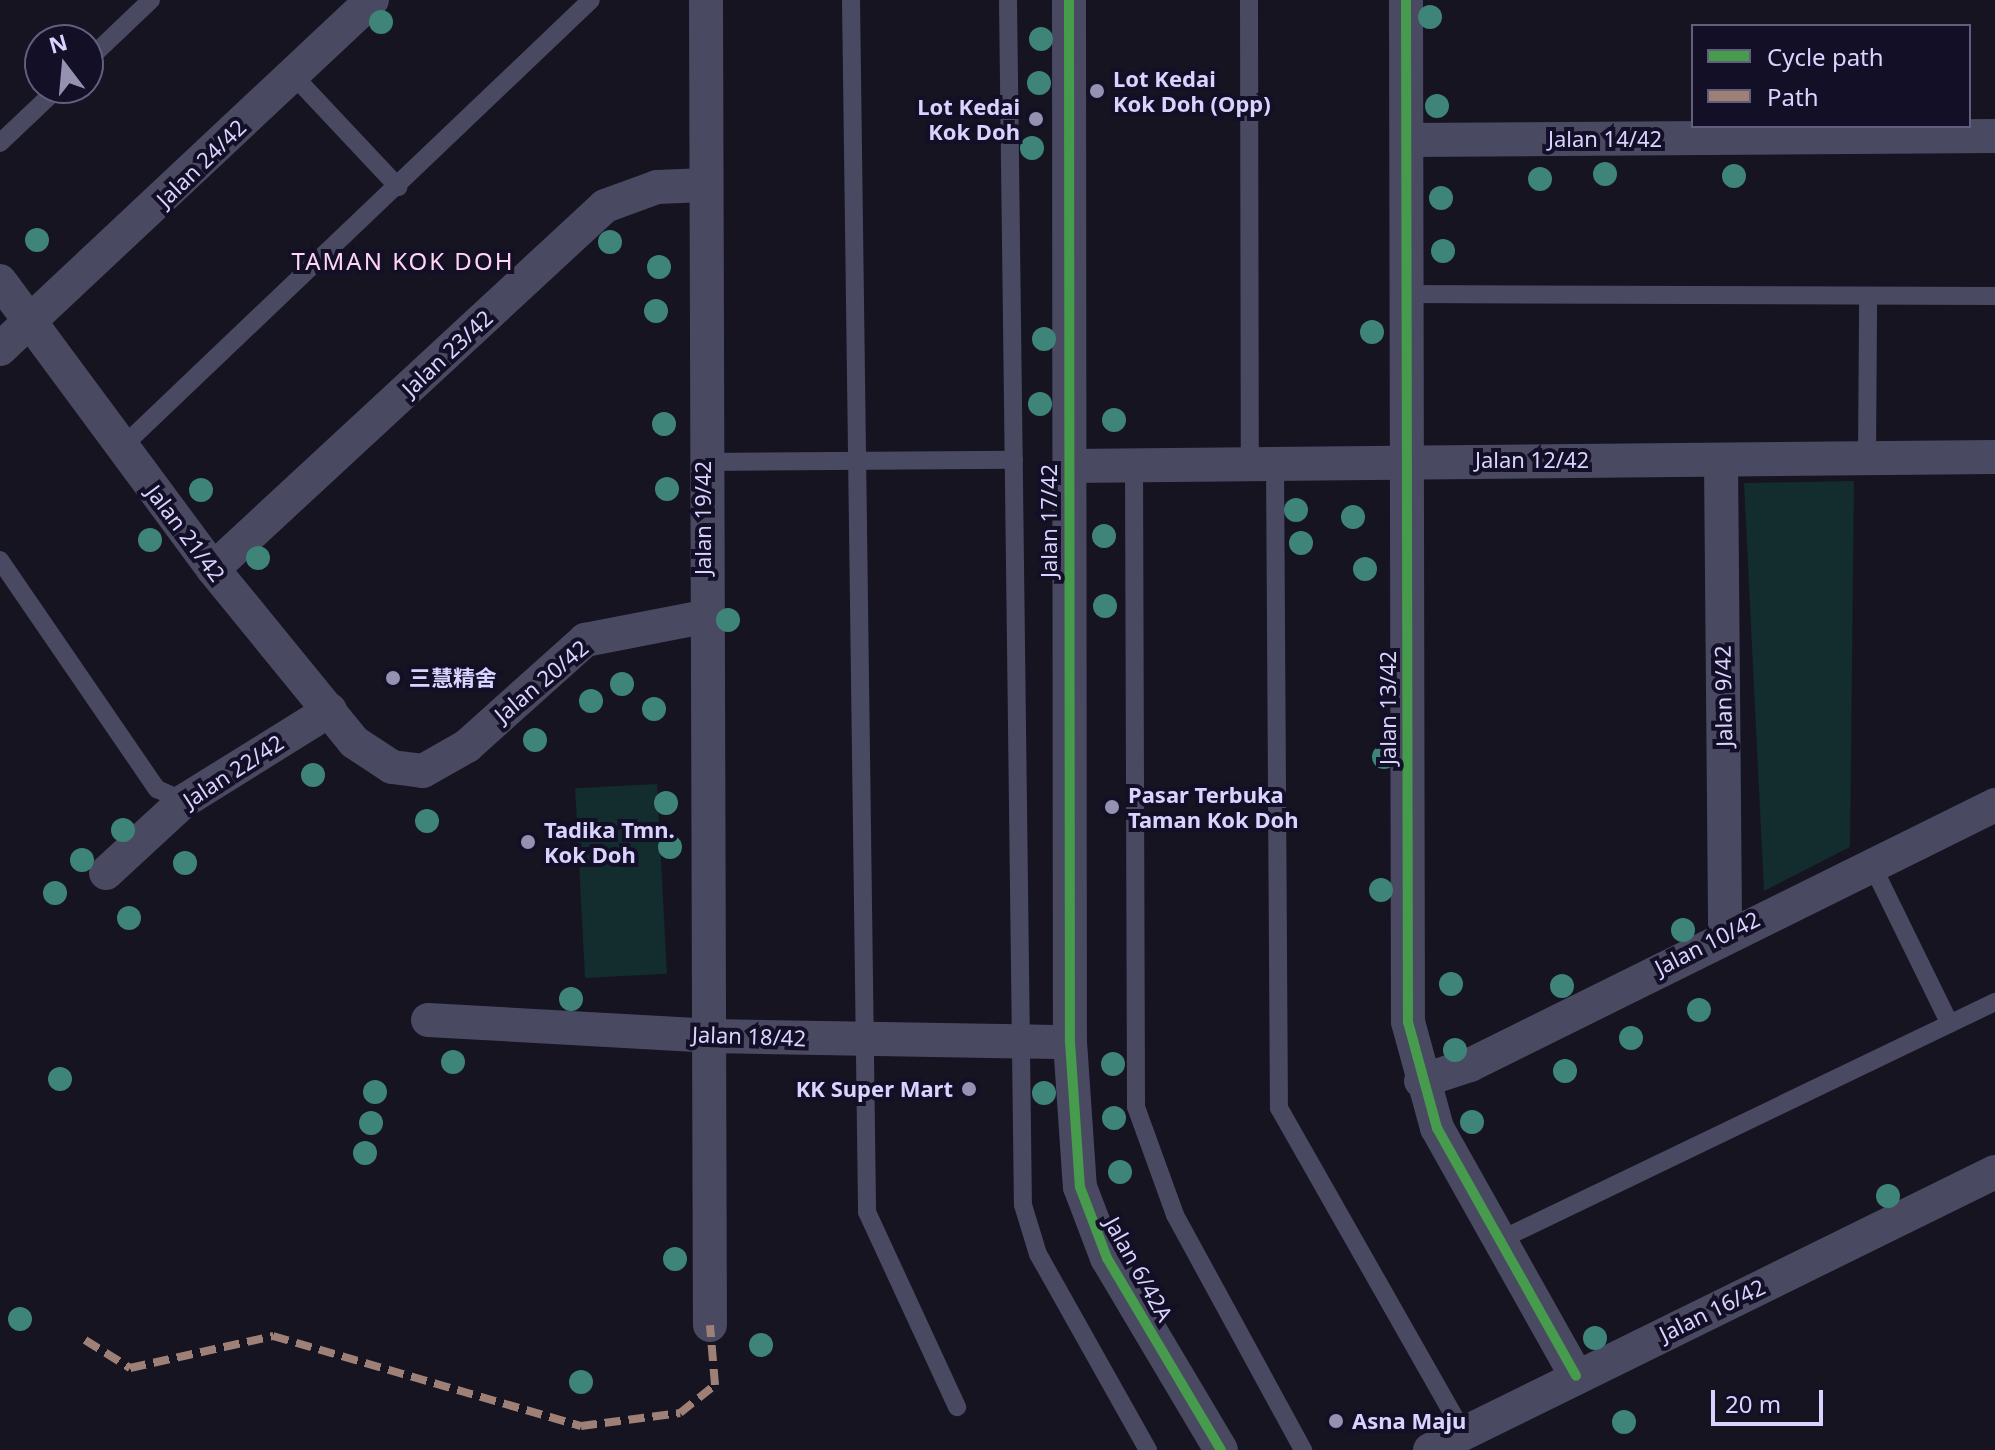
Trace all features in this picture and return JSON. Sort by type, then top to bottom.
[{"type":"street","name":"Jalan 24/42","points":[[0,349],[30,326],[372,0]]},
{"type":"street","name":"Jalan 19/42","points":[[706,0],[703,617],[710,1036],[710,1325]]},
{"type":"street","name":"Jalan 17/42","points":[[1069,0],[1070,1042]]},
{"type":"street","name":"Jalan 13/42","points":[[1406,0],[1408,1022],[1421,1081],[1437,1128],[1576,1376]]},
{"type":"street","name":"Jalan 14/42","points":[[1408,140],[1995,136]]},
{"type":"street","name":"Jalan 23/42","points":[[213,569],[605,206],[657,187],[705,185]]},
{"type":"street","name":"Jalan 21/42","points":[[0,281],[30,326],[213,569],[354,742],[392,767]]},
{"type":"street","name":"Jalan 12/42","points":[[1069,466],[1408,459],[1721,461],[1995,457]]},
{"type":"street","name":"Jalan 9/42","points":[[1721,461],[1725,932]]},
{"type":"street","name":"Jalan 20/42","points":[[392,767],[423,771],[467,746],[585,640],[703,617]]},
{"type":"street","name":"Jalan 22/42","points":[[106,873],[184,801],[330,710]]},
{"type":"street","name":"Jalan 10/42","points":[[1421,1081],[1470,1065],[1725,932],[1995,805]]},
{"type":"street","name":"Jalan 18/42","points":[[428,1020],[710,1036],[1070,1042]]},
{"type":"street","name":"Jalan 6/42A","points":[[1070,1042],[1083,1205],[1221,1450]]},
{"type":"street","name":"Jalan 16/42","points":[[1430,1450],[1995,1172]]},
{"type":"lane","points":[[104,45],[151,0]]},
{"type":"lane","points":[[121,448],[591,0]]},
{"type":"lane","points":[[851,0],[860,1039],[867,1212],[957,1407]]},
{"type":"lane","points":[[1008,0],[1018,1042],[1028,1228],[1148,1450]]},
{"type":"lane","points":[[1249,0],[1279,1108],[1464,1433]]},
{"type":"lane","points":[[293,75],[398,187]]},
{"type":"lane","points":[[0,143],[41,104]]},
{"type":"lane","points":[[1406,294],[1995,296]]},
{"type":"lane","points":[[1867,458],[1868,296]]},
{"type":"lane","points":[[703,462],[1014,460]]},
{"type":"lane","points":[[1134,464],[1136,1107],[1175,1215],[1303,1450]]},
{"type":"lane","points":[[0,560],[157,789],[184,801]]},
{"type":"lane","points":[[1871,863],[1950,1024]]},
{"type":"lane","points":[[1500,1240],[1995,1002]]},
{"type":"green space","points":[[1854,481],[1850,847],[1764,891],[1744,483]]},
{"type":"green space","points":[[657,784],[667,974],[585,978],[575,788]]},
{"type":"marked path","points":[[85,1340],[130,1368],[273,1336],[581,1426],[680,1413],[715,1385],[710,1325]]},
{"type":"cycle path","points":[[1069,0],[1070,1042],[1080,1187],[1107,1258],[1221,1450]]},
{"type":"cycle path","points":[[1406,0],[1408,1022],[1437,1128],[1576,1376]]},
{"type":"place","name":"Lot Kedai Kok Doh (Opp)","points":[[1097,91]]},
{"type":"place","name":"Lot Kedai Kok Doh","points":[[1036,119]]},
{"type":"place","name":"三慧精舍","points":[[393,678]]},
{"type":"place","name":"Pasar Terbuka Taman Kok Doh","points":[[1112,807]]},
{"type":"place","name":"Tadika Tmn. Kok Doh","points":[[528,842]]},
{"type":"place","name":"KK Super Mart","points":[[969,1089]]},
{"type":"place","name":"Asna Maju","points":[[1336,1421]]},
{"type":"district","name":"TAMAN KOK DOH","points":[[403,261]]}]
